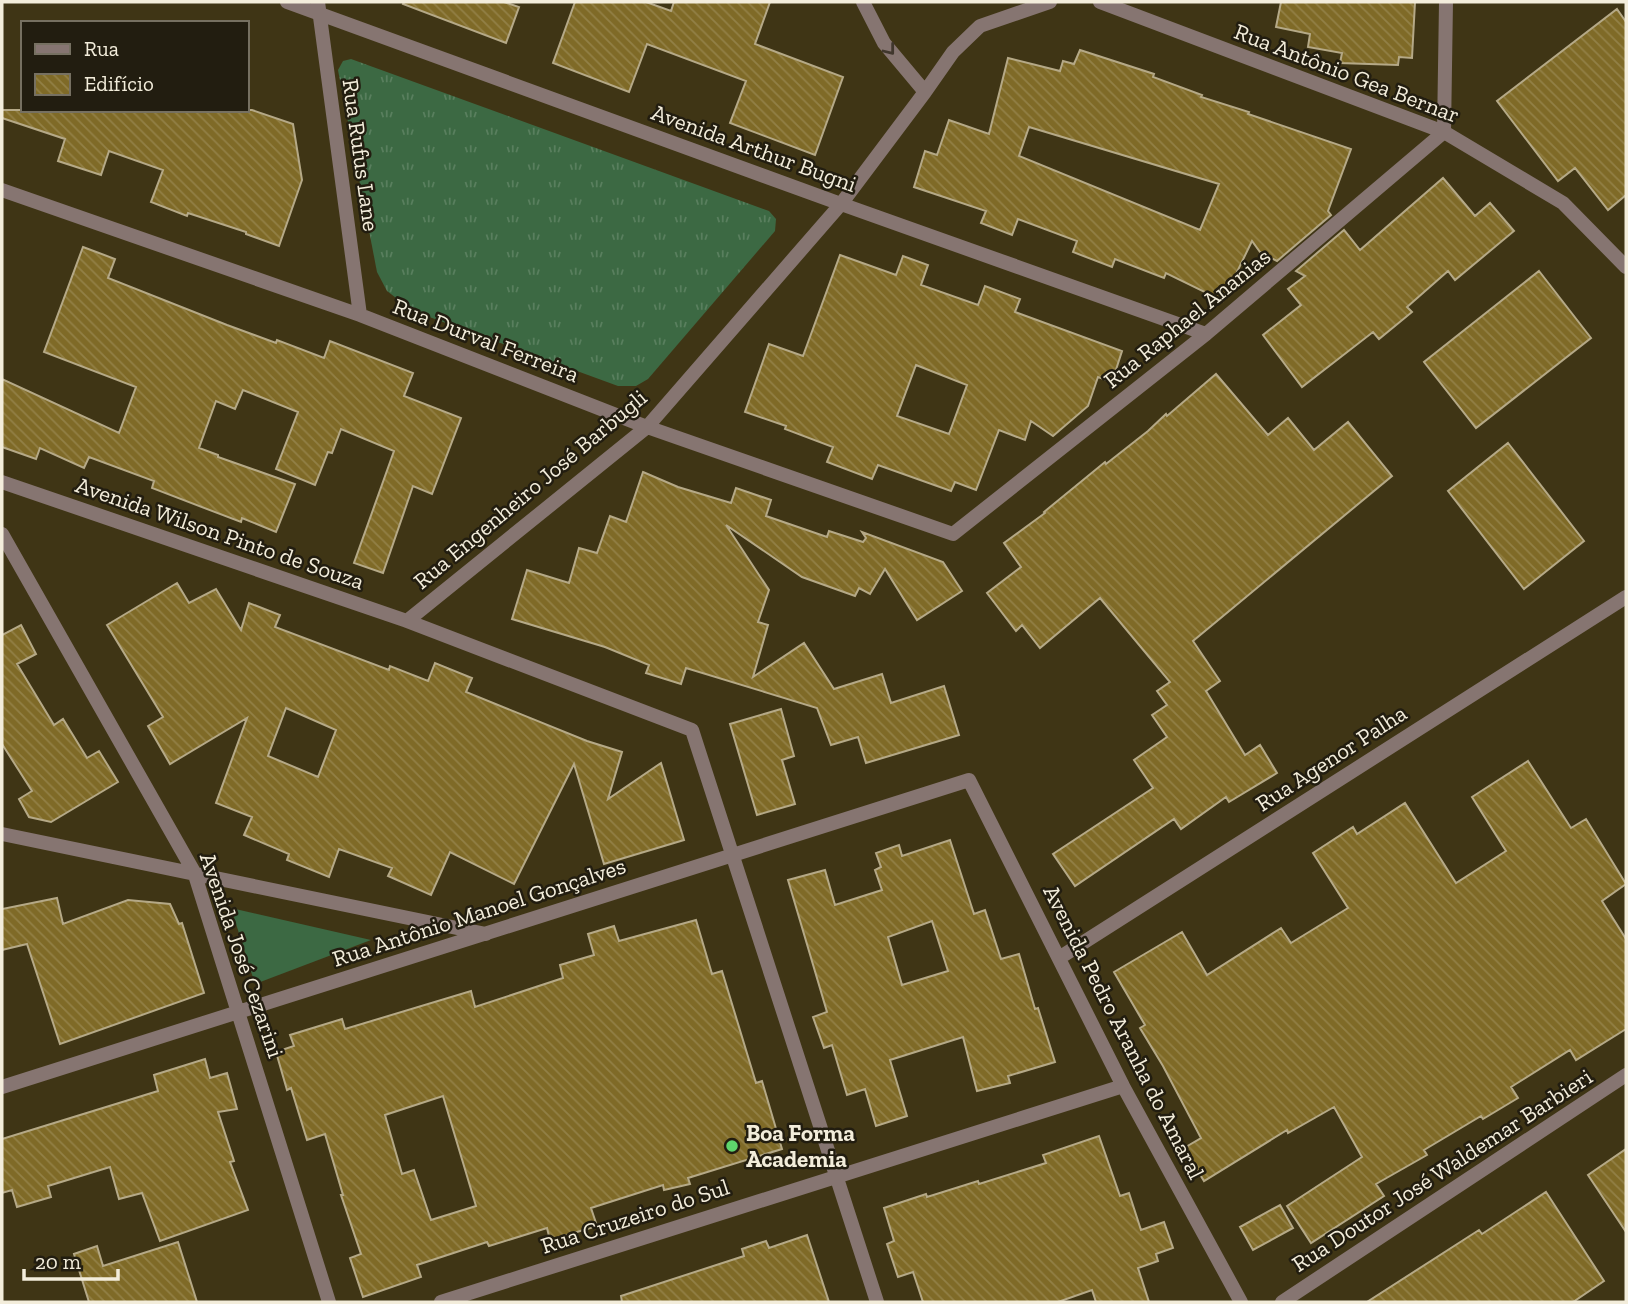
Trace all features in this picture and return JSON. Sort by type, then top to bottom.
[{"type":"street","name":"Avenida Arthur Bugni","points":[[287,2],[318,7],[841,204],[1206,334]]},
{"type":"street","points":[[863,2],[884,43],[925,92]]},
{"type":"street","name":"Rua Engenheiro José Barbugli","points":[[407,621],[647,427],[841,204],[953,52],[980,26],[1050,2]]},
{"type":"street","name":"Rua Antônio Gea Bernar","points":[[1100,2],[1444,132],[1563,203],[1626,267]]},
{"type":"street","points":[[1444,132],[1446,2]]},
{"type":"street","name":"Rua Rufus Lane","points":[[318,7],[360,315]]},
{"type":"street","name":"Rua Raphael Ananias","points":[[954,534],[1206,334],[1444,132]]},
{"type":"street","name":"Rua Durval Ferreira","points":[[2,190],[360,315],[647,427],[954,534]]},
{"type":"street","name":"Avenida Wilson Pinto de Souza","points":[[2,482],[407,621],[692,730],[733,855]]},
{"type":"street","name":"Avenida José Cezarini","points":[[2,535],[194,872],[329,1302]]},
{"type":"street","name":"Rua Agenor Palha","points":[[1059,958],[1626,597]]},
{"type":"street","name":"Avenida Pedro Aranha do Amaral","points":[[969,780],[1124,1086],[1241,1302]]},
{"type":"street","name":"Rua Antônio Manoel Gonçalves","points":[[2,1087],[969,780]]},
{"type":"street","points":[[2,834],[487,934]]},
{"type":"street","points":[[733,855],[877,1302]]},
{"type":"street","name":"Rua Doutor José Waldemar Barbieri","points":[[1282,1302],[1626,1075]]},
{"type":"street","name":"Rua Cruzeiro do Sul","points":[[441,1302],[1124,1086]]},
{"type":"green space","points":[[351,59],[769,211],[776,219],[775,231],[648,379],[636,386],[618,386],[413,311],[387,291],[377,272],[338,70],[343,61]]},
{"type":"green space","points":[[231,908],[371,940],[255,984]]},
{"type":"building","points":[[504,2],[519,7],[506,43],[403,4]]},
{"type":"building","points":[[575,2],[646,2],[671,11],[674,2],[770,2],[755,44],[843,77],[815,155],[730,123],[746,81],[647,44],[629,92],[553,63]]},
{"type":"building","points":[[1281,2],[1415,2],[1412,58],[1399,57],[1398,65],[1340,63],[1342,53],[1308,47],[1310,34],[1276,27]]},
{"type":"building","points":[[1617,9],[1626,22],[1626,195],[1608,210],[1575,168],[1558,181],[1497,101]]},
{"type":"building","points":[[1080,50],[1154,74],[1153,77],[1202,95],[1201,97],[1351,149],[1328,211],[1331,215],[1277,261],[1260,252],[1252,241],[1223,301],[1166,273],[1164,278],[1115,259],[1112,267],[1073,252],[1077,241],[1018,219],[1012,235],[981,223],[986,211],[914,187],[925,151],[937,155],[949,120],[989,134],[1008,58],[1060,71],[1063,61],[1074,64]],"holes":[[[1029,127],[1219,184],[1200,230],[1019,156]]]},
{"type":"building","points":[[2,110],[252,110],[293,124],[302,180],[279,246],[246,232],[188,213],[187,216],[151,202],[163,170],[109,151],[101,175],[58,161],[65,139],[2,118]]},
{"type":"building","points":[[1443,178],[1475,216],[1490,203],[1514,231],[1455,280],[1448,271],[1407,307],[1412,312],[1379,339],[1373,332],[1302,387],[1263,335],[1301,305],[1288,289],[1305,276],[1296,271],[1344,230],[1360,250]]},
{"type":"building","points":[[83,247],[115,259],[108,278],[227,325],[324,358],[330,341],[413,373],[404,396],[461,418],[432,494],[413,486],[383,573],[354,563],[394,451],[341,429],[332,453],[328,452],[315,485],[276,469],[298,412],[243,390],[235,409],[216,401],[199,448],[295,484],[276,532],[242,518],[241,522],[152,488],[154,481],[89,457],[84,468],[40,448],[36,459],[2,447],[2,379],[119,433],[136,387],[44,352]]},
{"type":"building","points":[[840,255],[896,275],[903,256],[928,265],[921,285],[978,305],[985,286],[1020,299],[1015,312],[1122,351],[1112,382],[1098,377],[1088,406],[1053,436],[1031,421],[1025,440],[999,430],[976,490],[955,482],[951,491],[878,465],[872,479],[827,462],[833,447],[785,429],[786,426],[745,412],[769,344],[803,356]],"holes":[[[916,365],[967,385],[949,434],[897,416]]]},
{"type":"building","points":[[1539,271],[1591,338],[1476,428],[1424,362]]},
{"type":"building","points":[[1216,374],[1268,435],[1288,418],[1314,450],[1348,422],[1392,476],[1193,641],[1220,681],[1206,691],[1245,755],[1260,745],[1277,773],[1229,802],[1226,797],[1181,829],[1174,819],[1075,886],[1053,854],[1153,788],[1134,760],[1167,737],[1152,715],[1167,705],[1157,691],[1170,682],[1100,598],[1040,648],[1022,625],[1016,631],[987,593],[1021,567],[1004,543],[1166,414],[1167,416]]},
{"type":"building","points":[[1508,443],[1584,541],[1524,589],[1448,491]]},
{"type":"building","points":[[643,472],[678,487],[731,503],[736,488],[771,500],[766,516],[827,537],[829,531],[863,542],[866,538],[862,532],[943,562],[962,591],[917,620],[885,569],[870,594],[859,588],[855,596],[802,577],[726,525],[769,590],[758,622],[768,625],[753,677],[804,643],[834,689],[882,674],[891,703],[944,686],[959,735],[866,763],[858,737],[831,745],[817,708],[686,668],[681,684],[646,673],[649,665],[605,647],[512,619],[527,570],[569,583],[579,548],[597,553],[610,516],[626,522]]},
{"type":"building","points":[[177,583],[189,603],[216,589],[241,630],[249,603],[280,615],[275,627],[389,670],[390,666],[428,681],[435,663],[472,678],[466,692],[587,741],[622,752],[608,799],[661,763],[684,840],[604,864],[574,764],[514,884],[450,852],[431,895],[388,876],[392,868],[339,849],[329,877],[287,860],[289,854],[244,835],[252,817],[216,803],[247,718],[170,764],[148,726],[163,717],[107,625]],"holes":[[[286,708],[336,730],[318,777],[268,756]]]},
{"type":"building","points":[[21,625],[36,654],[17,664],[54,725],[63,719],[87,758],[99,751],[118,782],[51,822],[29,817],[19,799],[32,791],[2,744],[2,635]]},
{"type":"building","points":[[781,709],[794,756],[782,760],[795,804],[757,815],[730,724]]},
{"type":"building","points":[[1528,761],[1571,828],[1586,819],[1626,884],[1602,901],[1626,939],[1626,1029],[1576,1060],[1570,1050],[1511,1087],[1518,1098],[1483,1119],[1481,1116],[1424,1150],[1427,1155],[1376,1184],[1384,1196],[1311,1243],[1287,1206],[1362,1157],[1334,1107],[1288,1133],[1287,1130],[1204,1181],[1184,1148],[1201,1138],[1140,1028],[1145,1025],[1114,972],[1182,932],[1207,975],[1281,928],[1291,943],[1348,908],[1313,853],[1353,827],[1357,834],[1405,803],[1456,883],[1506,851],[1472,797]]},
{"type":"building","points":[[950,840],[974,914],[985,910],[1001,959],[1019,954],[1035,1009],[1038,1008],[1055,1062],[1008,1076],[1010,1083],[977,1091],[963,1037],[890,1060],[907,1116],[876,1126],[865,1089],[847,1095],[832,1045],[824,1048],[813,1017],[827,1012],[788,880],[825,870],[835,905],[882,890],[875,870],[881,867],[876,853],[899,845],[902,856]],"holes":[[[932,921],[948,971],[902,985],[888,937]]]},
{"type":"building","points":[[57,898],[63,924],[128,900],[170,904],[179,924],[182,923],[204,993],[60,1044],[27,944],[2,950],[2,909]]},
{"type":"building","points":[[696,920],[712,974],[722,971],[756,1083],[762,1081],[782,1149],[688,1178],[690,1184],[664,1190],[663,1185],[591,1208],[597,1226],[550,1240],[547,1228],[489,1246],[487,1242],[417,1265],[421,1277],[363,1297],[350,1258],[361,1254],[341,1195],[325,1134],[307,1140],[291,1088],[287,1090],[276,1052],[294,1046],[290,1035],[342,1019],[345,1029],[471,991],[475,1007],[563,978],[560,965],[594,955],[588,934],[614,926],[619,941]],"holes":[[[443,1096],[476,1206],[431,1220],[414,1170],[402,1174],[385,1115]]]},
{"type":"building","points":[[205,1059],[210,1078],[227,1073],[237,1109],[218,1112],[234,1161],[230,1162],[248,1210],[160,1241],[142,1193],[119,1199],[110,1167],[48,1186],[51,1197],[17,1207],[12,1190],[2,1193],[2,1139],[158,1091],[154,1075]]},
{"type":"building","points":[[1099,1136],[1120,1196],[1129,1193],[1141,1230],[1164,1222],[1173,1248],[1156,1254],[1158,1261],[1138,1268],[1149,1302],[1096,1302],[1092,1290],[1058,1302],[923,1302],[913,1272],[898,1277],[887,1244],[894,1241],[884,1208],[926,1194],[927,1197],[978,1181],[979,1184],[1046,1163],[1043,1155]]},
{"type":"building","points":[[1626,1149],[1626,1232],[1588,1175]]},
{"type":"building","points":[[1546,1192],[1604,1281],[1573,1302],[1367,1302],[1479,1230],[1482,1234]]},
{"type":"building","points":[[1280,1205],[1293,1228],[1253,1250],[1240,1227]]},
{"type":"building","points":[[807,1235],[829,1302],[622,1302],[621,1296],[744,1256],[742,1249],[766,1241],[769,1248]]},
{"type":"building","points":[[178,1242],[197,1302],[89,1302],[74,1254],[97,1246],[103,1266]]},
{"type":"place","name":"Boa Forma Academia","points":[[732,1146]]}]
